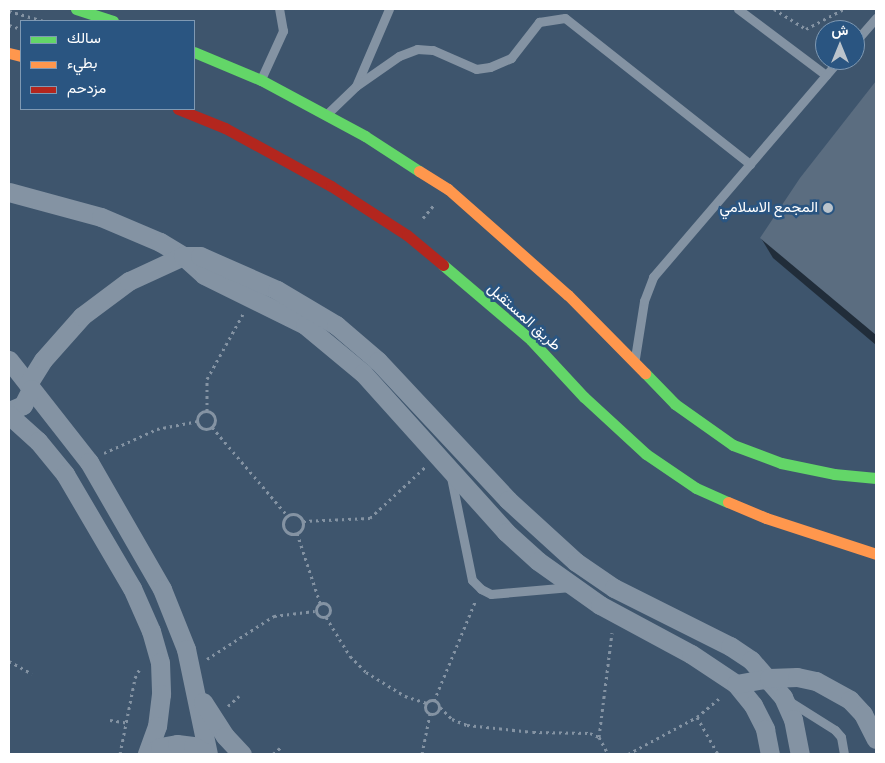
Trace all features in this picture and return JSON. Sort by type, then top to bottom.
[{"type":"main road","points":[[76,9],[110,20]]},
{"type":"main road","points":[[195,52],[261,80],[365,136],[448,189],[568,295],[635,360],[676,404],[733,445],[780,463],[834,474],[876,478]]},
{"type":"main road","name":"طريق المستقبل","points":[[180,110],[225,128],[330,186],[407,235],[532,340],[584,397],[646,454],[696,488],[766,518],[876,554]]},
{"type":"street","points":[[9,192],[101,217],[160,242],[183,256],[204,275],[305,325],[363,374],[444,460],[506,532],[572,587],[614,613],[700,658],[736,684],[753,705],[765,728],[770,754]]},
{"type":"street","points":[[9,411],[23,405],[29,387],[55,344],[82,316],[129,281],[183,256],[200,256],[215,262],[307,306],[378,361],[508,500],[576,562],[646,606],[730,646],[769,678],[783,697],[793,719],[800,754]]},
{"type":"street","points":[[9,360],[89,462],[162,588],[178,623],[192,675],[207,754]]},
{"type":"street","points":[[363,374],[378,361]]},
{"type":"street","points":[[9,415],[52,456],[101,532],[132,588],[151,631],[160,662],[161,694],[157,726],[148,754]]},
{"type":"street","points":[[192,675],[213,720],[242,754]]},
{"type":"street","points":[[736,684],[769,678],[797,677],[834,689],[864,714],[876,739]]},
{"type":"street","points":[[148,754],[160,747],[176,744],[193,746],[207,754]]},
{"type":"lane","points":[[261,80],[283,31],[279,9]]},
{"type":"lane","points":[[356,86],[389,9]]},
{"type":"lane","points":[[738,9],[826,75]]},
{"type":"lane","points":[[326,115],[356,86],[399,56],[417,49],[433,50],[476,69],[502,64],[511,58],[539,22],[565,18],[750,164]]},
{"type":"lane","points":[[865,31],[876,18]]},
{"type":"lane","points":[[635,360],[642,309],[653,277],[830,70]]},
{"type":"lane","points":[[444,460],[472,580],[481,589],[491,594],[572,587]]},
{"type":"lane","points":[[783,697],[835,730],[841,737],[844,754]]},
{"type":"path","points":[[774,9],[806,29],[844,9]]},
{"type":"path","points":[[9,11],[41,20]]},
{"type":"path","points":[[407,235],[448,189]]},
{"type":"path","points":[[212,427],[215,420],[207,411],[207,379],[252,298]]},
{"type":"path","points":[[198,422],[200,414],[207,411]]},
{"type":"path","points":[[89,462],[138,436],[198,422]]},
{"type":"path","points":[[198,422],[203,428],[212,427]]},
{"type":"path","points":[[212,427],[287,515]]},
{"type":"path","points":[[287,515],[295,514],[303,521],[370,518],[444,460]]},
{"type":"path","points":[[287,515],[283,527],[291,534],[296,533],[303,526],[303,521]]},
{"type":"path","points":[[296,533],[320,603]]},
{"type":"path","points":[[434,701],[481,589]]},
{"type":"path","points":[[315,611],[320,603]]},
{"type":"path","points":[[320,603],[328,605],[329,614],[326,617]]},
{"type":"path","points":[[192,675],[261,622],[287,612],[315,611],[321,617],[326,617]]},
{"type":"path","points":[[608,754],[599,737],[614,613]]},
{"type":"path","points":[[326,617],[345,650],[366,672],[405,696],[426,703],[434,701]]},
{"type":"path","points":[[9,661],[32,674]]},
{"type":"path","points":[[120,754],[128,722],[135,678],[147,664],[160,662]]},
{"type":"path","points":[[628,754],[697,717],[736,684]]},
{"type":"path","points":[[434,701],[452,719],[467,725],[533,732],[590,733],[599,737]]},
{"type":"path","points":[[426,703],[425,708],[430,714]]},
{"type":"path","points":[[430,714],[435,714],[440,707]]},
{"type":"path","points":[[422,754],[430,714]]},
{"type":"path","points":[[697,717],[718,754]]},
{"type":"path","points":[[110,720],[128,722]]},
{"type":"path","points":[[273,754],[281,747]]},
{"type":"building","name":"المجمع الاسلامي","points":[[876,81],[876,335],[760,238],[800,178]]},
{"type":"traffic: fast","points":[[76,9],[110,20]]},
{"type":"traffic: fast","points":[[195,52],[261,80],[365,136],[419,171]]},
{"type":"traffic: fast","points":[[443,265],[531,340],[584,397],[646,454],[696,488],[728,502]]},
{"type":"traffic: fast","points":[[645,373],[675,404],[733,445],[781,463],[834,474],[876,478]]},
{"type":"traffic: slow","points":[[9,53],[20,56]]},
{"type":"traffic: slow","points":[[419,171],[448,189],[568,295],[645,373]]},
{"type":"traffic: slow","points":[[728,502],[766,518],[876,554]]},
{"type":"traffic: jam","points":[[180,110],[225,128],[331,186],[407,235],[443,265]]},
{"type":"place","name":"المجمع الاسلامي","points":[[828,208]]}]
